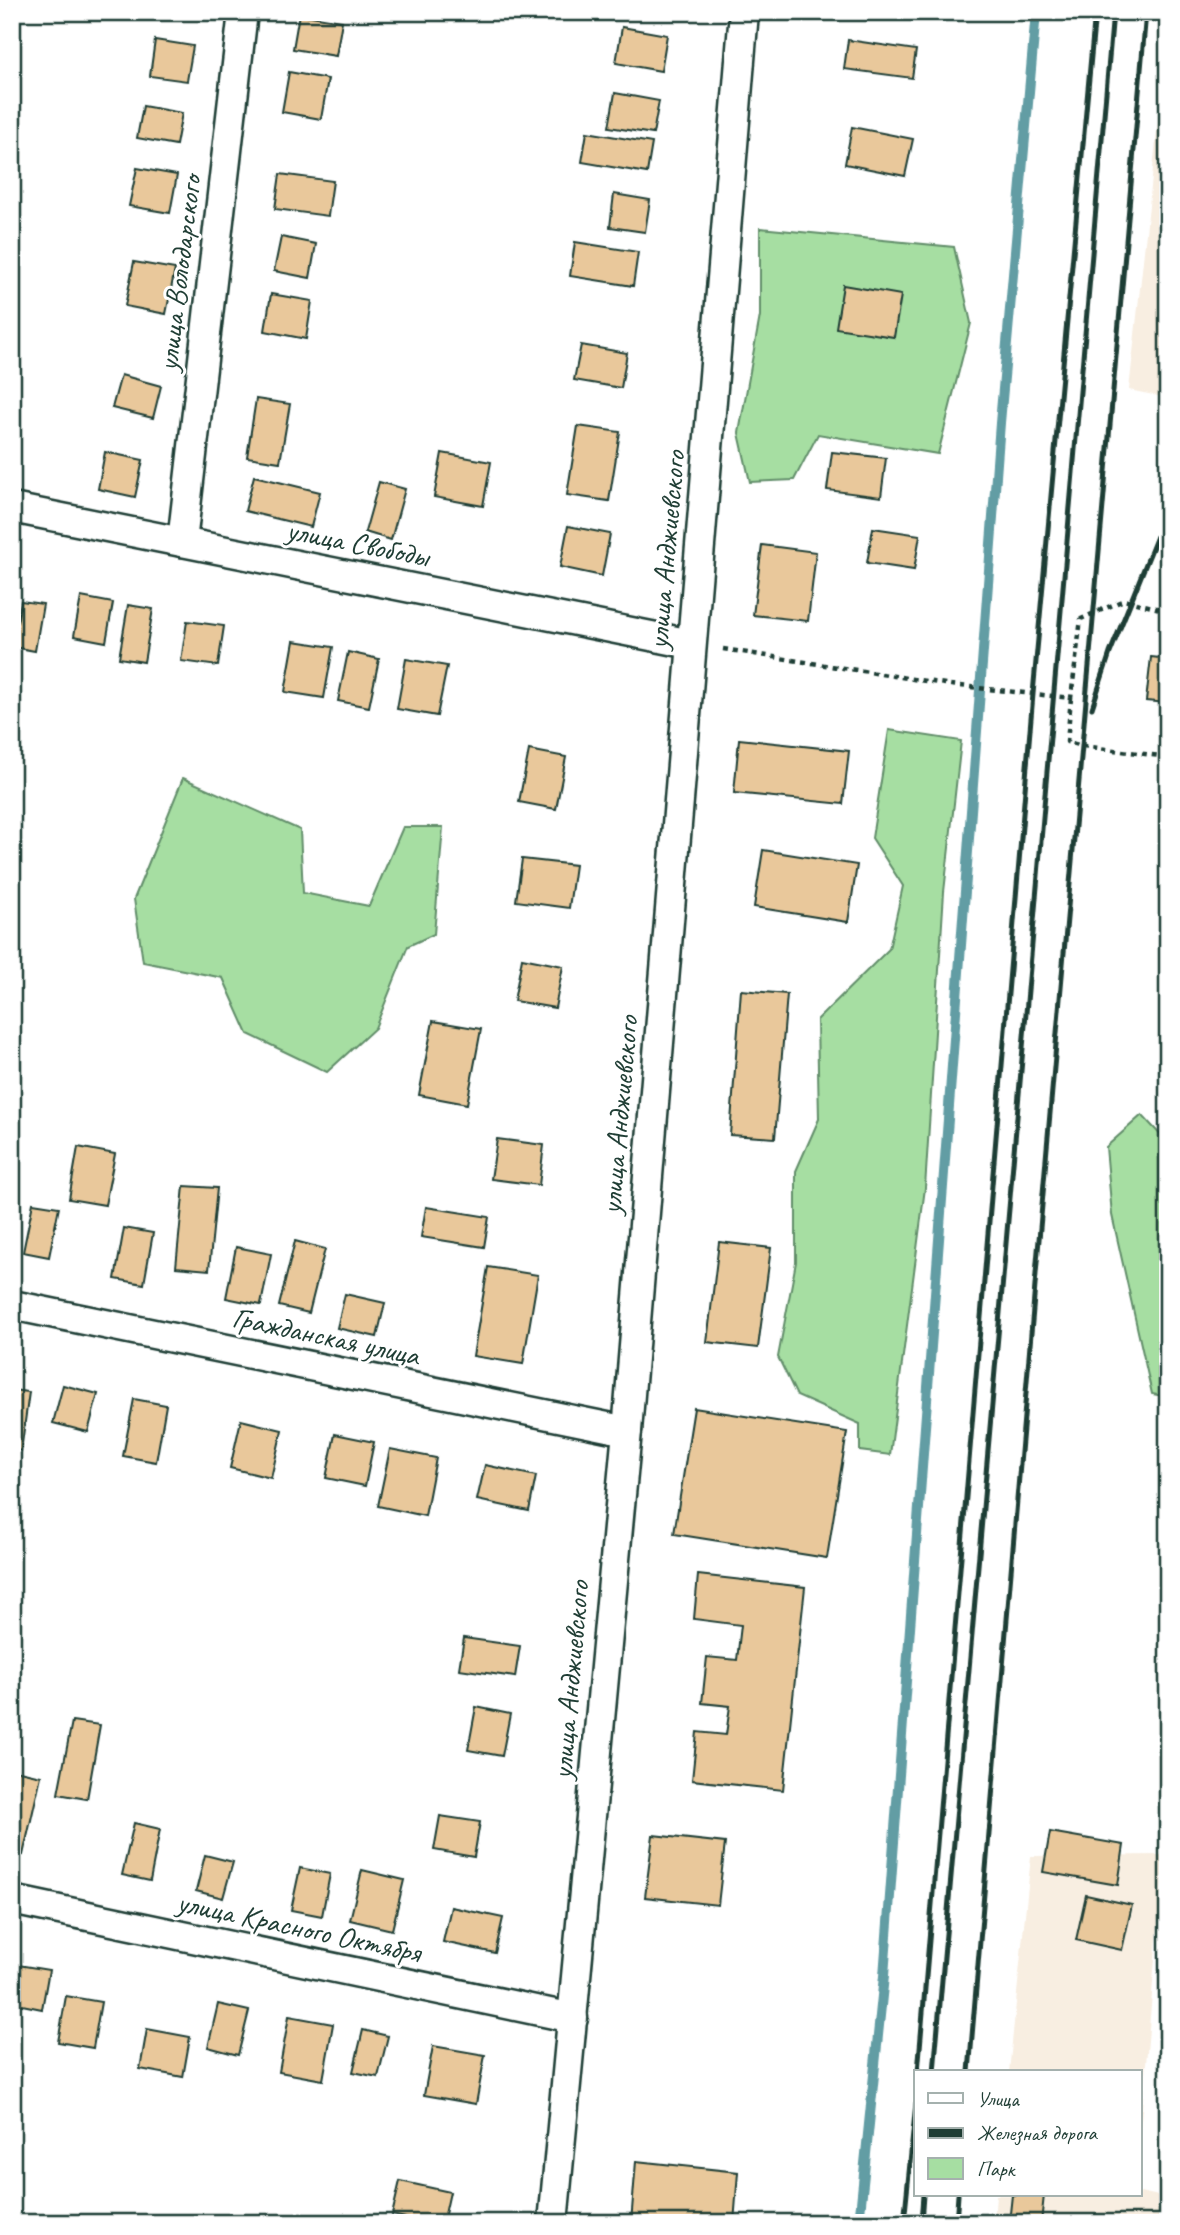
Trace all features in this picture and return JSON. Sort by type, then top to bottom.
[{"type":"street","name":"улица Володарского","points":[[182,542],[243,12]]},
{"type":"street","name":"улица Анджиевского","points":[[553,2223],[626,1431],[744,12]]},
{"type":"street","name":"улица Свободы","points":[[12,508],[691,644]]},
{"type":"street","name":"Гражданская улица","points":[[12,1305],[626,1431]]},
{"type":"street","name":"улица Красного Октября","points":[[12,1900],[573,2018]]},
{"type":"path","points":[[1168,611],[1124,600],[1081,619],[1068,742],[1168,757]]},
{"type":"path","points":[[691,644],[951,685],[1071,698]]},
{"type":"shaded area","points":[[1168,30],[1168,398],[1129,390]]},
{"type":"shaded area","points":[[1164,1855],[1142,2110],[1142,2070],[1009,2070],[1031,1856]]},
{"type":"shaded area","points":[[1142,2192],[1168,2198],[1168,2223],[994,2223],[996,2196],[1142,2196]]},
{"type":"green space","points":[[760,228],[954,247],[971,323],[938,454],[818,434],[794,480],[750,482],[739,433],[760,316]]},
{"type":"green space","points":[[889,730],[961,741],[944,892],[925,1188],[890,1455],[860,1451],[860,1424],[797,1396],[778,1357],[796,1262],[796,1171],[819,1119],[817,1020],[889,949],[903,886],[872,838]]},
{"type":"green space","points":[[183,778],[300,830],[303,893],[369,906],[403,827],[443,827],[434,934],[408,946],[375,1028],[327,1072],[248,1034],[223,978],[143,962],[134,899]]},
{"type":"green space","points":[[1142,1115],[1167,1142],[1168,1148],[1168,1397],[1152,1394],[1112,1215],[1106,1147]]},
{"type":"building","points":[[299,14],[342,21],[336,56],[293,49]]},
{"type":"building","points":[[622,27],[667,35],[661,71],[616,63]]},
{"type":"building","points":[[155,40],[193,46],[187,81],[150,76]]},
{"type":"building","points":[[848,40],[916,50],[912,78],[844,69]]},
{"type":"building","points":[[289,72],[328,79],[321,119],[282,112]]},
{"type":"building","points":[[615,93],[659,101],[653,134],[609,127]]},
{"type":"building","points":[[143,106],[182,113],[176,145],[137,138]]},
{"type":"building","points":[[852,127],[913,139],[905,176],[845,164]]},
{"type":"building","points":[[587,132],[652,143],[647,173],[582,162]]},
{"type":"building","points":[[137,168],[177,175],[170,213],[129,206]]},
{"type":"building","points":[[280,174],[333,181],[328,216],[275,209]]},
{"type":"building","points":[[614,194],[650,200],[645,232],[610,227]]},
{"type":"building","points":[[281,237],[316,244],[310,278],[274,271]]},
{"type":"building","points":[[575,242],[638,252],[633,286],[570,276]]},
{"type":"building","points":[[134,262],[175,269],[166,314],[125,306]]},
{"type":"building","points":[[843,285],[901,295],[894,337],[836,328]]},
{"type":"building","points":[[271,294],[312,301],[306,339],[265,331]]},
{"type":"building","points":[[581,345],[627,353],[621,388],[574,380]]},
{"type":"building","points":[[121,375],[161,386],[153,418],[112,408]]},
{"type":"building","points":[[256,399],[290,404],[280,462],[247,457]]},
{"type":"building","points":[[578,426],[620,432],[609,501],[567,495]]},
{"type":"building","points":[[105,452],[143,460],[135,497],[98,489]]},
{"type":"building","points":[[832,452],[886,458],[881,497],[827,490]]},
{"type":"building","points":[[442,453],[491,462],[483,506],[434,497]]},
{"type":"building","points":[[254,476],[320,492],[311,527],[245,511]]},
{"type":"building","points":[[379,482],[405,489],[391,540],[365,532]]},
{"type":"building","points":[[568,526],[610,534],[602,576],[560,567]]},
{"type":"building","points":[[873,528],[920,535],[914,570],[867,563]]},
{"type":"building","points":[[762,545],[816,552],[808,621],[753,615]]},
{"type":"building","points":[[81,597],[113,603],[106,642],[74,636]]},
{"type":"building","points":[[21,601],[43,604],[35,651],[13,647]]},
{"type":"building","points":[[128,605],[153,609],[144,662],[119,658]]},
{"type":"building","points":[[187,621],[224,626],[218,666],[181,661]]},
{"type":"building","points":[[294,641],[333,647],[324,698],[285,692]]},
{"type":"building","points":[[348,652],[379,659],[369,707],[338,701]]},
{"type":"building","points":[[1151,657],[1168,659],[1168,703],[1146,701]]},
{"type":"building","points":[[406,659],[447,666],[437,716],[397,709]]},
{"type":"building","points":[[739,739],[849,751],[843,804],[734,793]]},
{"type":"building","points":[[529,750],[566,757],[556,809],[519,802]]},
{"type":"building","points":[[763,850],[857,865],[848,922],[754,907]]},
{"type":"building","points":[[522,859],[575,865],[569,908],[516,901]]},
{"type":"building","points":[[522,958],[563,966],[555,1008],[514,1001]]},
{"type":"building","points":[[741,990],[787,994],[775,1138],[730,1135]]},
{"type":"building","points":[[433,1021],[481,1029],[467,1104],[419,1095]]},
{"type":"building","points":[[497,1139],[544,1145],[539,1185],[491,1179]]},
{"type":"building","points":[[78,1147],[115,1154],[105,1205],[69,1199]]},
{"type":"building","points":[[184,1186],[217,1188],[209,1270],[176,1267]]},
{"type":"building","points":[[33,1203],[59,1207],[49,1257],[23,1252]]},
{"type":"building","points":[[426,1207],[489,1217],[484,1247],[421,1237]]},
{"type":"building","points":[[124,1228],[153,1233],[144,1284],[115,1279]]},
{"type":"building","points":[[295,1241],[325,1249],[309,1313],[279,1306]]},
{"type":"building","points":[[719,1242],[771,1248],[758,1348],[707,1342]]},
{"type":"building","points":[[236,1247],[271,1254],[261,1305],[226,1298]]},
{"type":"building","points":[[488,1267],[538,1275],[523,1364],[473,1356]]},
{"type":"building","points":[[345,1294],[385,1303],[377,1337],[337,1328]]},
{"type":"building","points":[[63,1385],[98,1394],[88,1432],[53,1423]]},
{"type":"building","points":[[12,1390],[29,1392],[21,1451],[12,1449]]},
{"type":"building","points":[[134,1399],[166,1405],[156,1462],[123,1456]]},
{"type":"building","points":[[694,1408],[847,1432],[827,1558],[674,1534]]},
{"type":"building","points":[[241,1420],[282,1430],[271,1478],[230,1468]]},
{"type":"building","points":[[335,1434],[374,1442],[365,1486],[326,1478]]},
{"type":"building","points":[[390,1449],[436,1458],[425,1516],[378,1506]]},
{"type":"building","points":[[485,1465],[536,1476],[529,1511],[477,1500]]},
{"type":"building","points":[[698,1575],[805,1587],[783,1790],[692,1780],[697,1732],[726,1735],[730,1706],[702,1703],[707,1657],[737,1660],[741,1625],[694,1619]]},
{"type":"building","points":[[464,1638],[520,1646],[515,1677],[459,1669]]},
{"type":"building","points":[[476,1707],[510,1714],[502,1756],[468,1750]]},
{"type":"building","points":[[72,1721],[100,1725],[87,1799],[58,1794]]},
{"type":"building","points":[[15,1770],[41,1776],[23,1855],[12,1853],[12,1781]]},
{"type":"building","points":[[440,1816],[480,1822],[474,1857],[434,1850]]},
{"type":"building","points":[[134,1823],[160,1829],[150,1881],[122,1875]]},
{"type":"building","points":[[1050,1832],[1124,1845],[1118,1885],[1043,1872]]},
{"type":"building","points":[[653,1835],[725,1843],[718,1905],[645,1897]]},
{"type":"building","points":[[205,1855],[233,1862],[223,1898],[196,1891]]},
{"type":"building","points":[[300,1868],[330,1874],[322,1916],[291,1910]]},
{"type":"building","points":[[362,1870],[404,1880],[392,1930],[350,1920]]},
{"type":"building","points":[[1086,1895],[1132,1905],[1122,1950],[1076,1940]]},
{"type":"building","points":[[451,1907],[503,1918],[495,1953],[443,1942]]},
{"type":"building","points":[[12,1964],[49,1970],[42,2009],[12,2003]]},
{"type":"building","points":[[66,1996],[101,2002],[93,2048],[58,2042]]},
{"type":"building","points":[[218,2004],[249,2011],[238,2055],[208,2047]]},
{"type":"building","points":[[289,2016],[333,2024],[323,2080],[279,2072]]},
{"type":"building","points":[[147,2029],[190,2037],[183,2077],[140,2069]]},
{"type":"building","points":[[363,2030],[388,2036],[378,2077],[353,2072]]},
{"type":"building","points":[[433,2046],[485,2055],[476,2104],[424,2095]]},
{"type":"building","points":[[636,2161],[738,2172],[734,2223],[631,2223]]},
{"type":"building","points":[[400,2181],[450,2192],[443,2223],[429,2223],[392,2215]]},
{"type":"building","points":[[1012,2196],[1044,2196],[1041,2223],[1009,2223]]},
{"type":"waterway","points":[[859,2223],[884,1976],[1000,423],[1036,12]]},
{"type":"railway","points":[[918,2070],[1033,694],[1095,12]]},
{"type":"railway","points":[[934,2070],[1113,12]]},
{"type":"railway","points":[[969,2070],[1146,12]]},
{"type":"railway","points":[[1092,708],[1110,653],[1168,509]]},
{"type":"railway","points":[[904,2223],[914,2123]]},
{"type":"railway","points":[[921,2223],[923,2196]]},
{"type":"railway","points":[[956,2223],[958,2196]]}]
